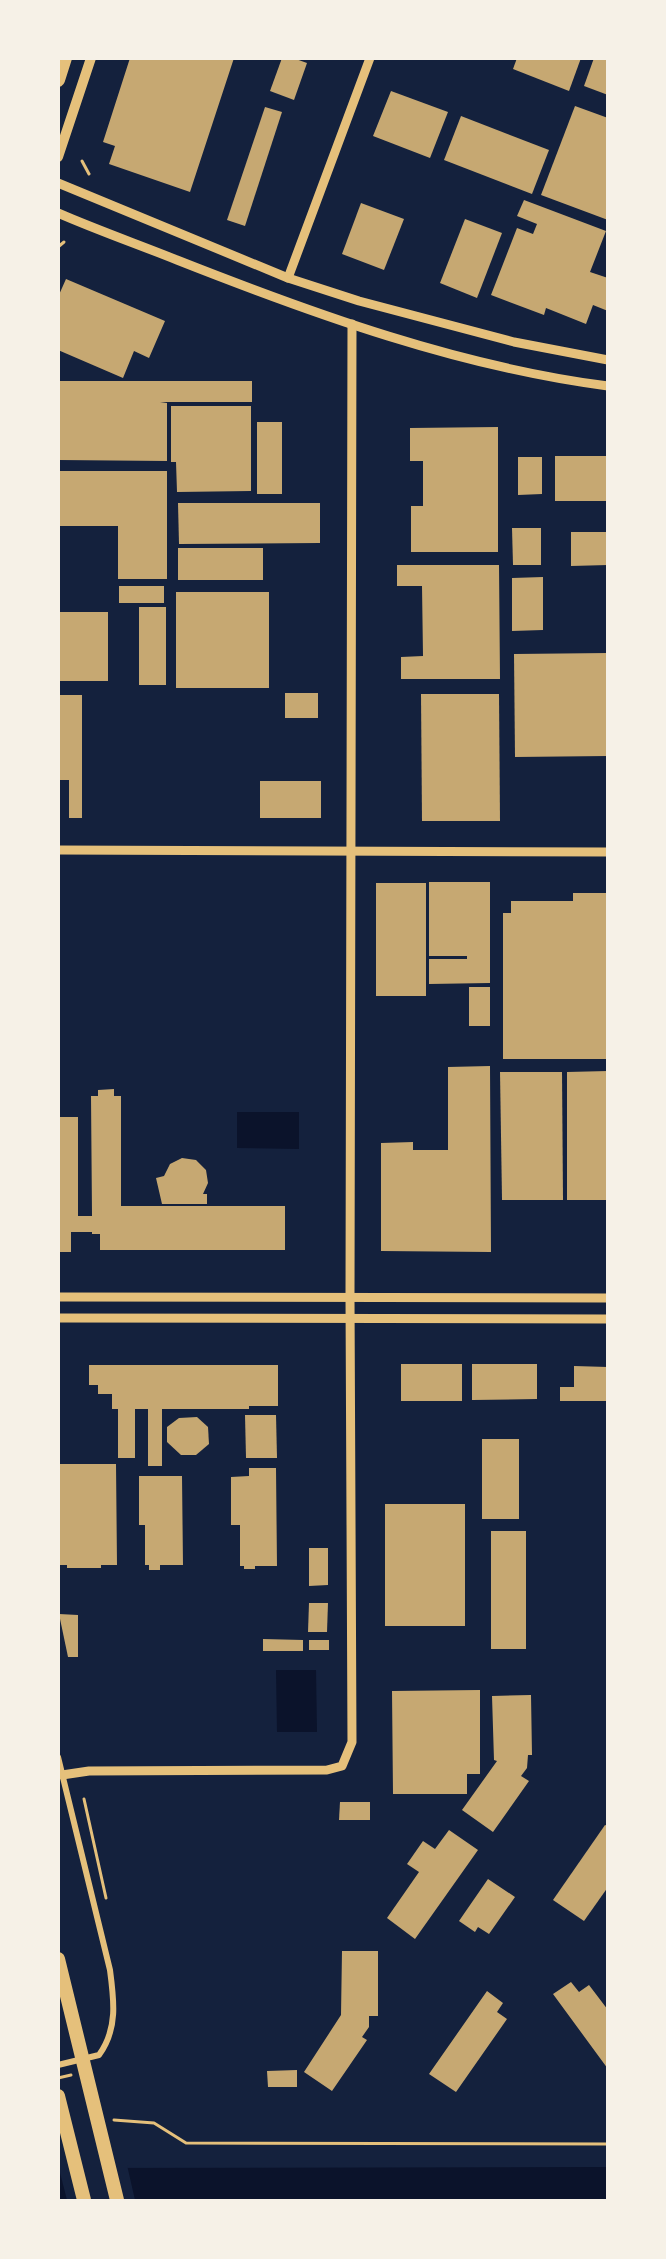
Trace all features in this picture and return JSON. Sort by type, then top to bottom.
[{"type":"highway","points":[[58,80],[65,58]]},
{"type":"highway","points":[[58,1959],[117,2200]]},
{"type":"highway","points":[[58,2096],[84,2200]]},
{"type":"main road","points":[[58,157],[91,58]]},
{"type":"street","points":[[288,278],[370,58]]},
{"type":"street","points":[[58,183],[288,278],[359,301],[513,342],[608,360]]},
{"type":"street","points":[[58,213],[240,285],[352,324],[507,369],[608,386]]},
{"type":"street","points":[[62,1775],[89,1771],[327,1770],[342,1766],[352,1743],[350,1297],[352,324]]},
{"type":"street","points":[[58,850],[608,852]]},
{"type":"street","points":[[58,1297],[608,1298]]},
{"type":"street","points":[[58,1318],[608,1319]]},
{"type":"street","points":[[58,1757],[110,1970],[114,2000],[113,2022],[108,2042],[99,2055],[58,2065]]},
{"type":"path","points":[[82,161],[89,174]]},
{"type":"path","points":[[58,248],[64,242]]},
{"type":"path","points":[[114,2120],[154,2123],[186,2144],[608,2144]]},
{"type":"water","points":[[237,1112],[299,1112],[299,1149],[237,1148]]},
{"type":"water","points":[[276,1670],[316,1670],[317,1732],[277,1732]]},
{"type":"water","points":[[607,2167],[607,2200],[59,2200],[58,2168]]},
{"type":"pier","points":[[58,2165],[127,2165],[135,2200],[67,2200]]},
{"type":"building","points":[[130,58],[234,58],[190,192],[109,164],[115,146],[103,142]]},
{"type":"building","points":[[282,58],[293,58],[307,63],[294,100],[270,91]]},
{"type":"building","points":[[517,58],[581,58],[569,91],[513,69]]},
{"type":"building","points":[[594,58],[608,58],[608,95],[584,86]]},
{"type":"building","points":[[391,91],[448,112],[430,158],[373,136]]},
{"type":"building","points":[[575,106],[608,118],[608,220],[541,195]]},
{"type":"building","points":[[265,107],[282,112],[245,226],[227,220]]},
{"type":"building","points":[[461,116],[549,150],[532,194],[444,160]]},
{"type":"building","points":[[524,200],[606,231],[590,272],[608,278],[608,311],[593,305],[586,324],[546,308],[544,315],[491,295],[517,228],[533,234],[537,224],[517,216]]},
{"type":"building","points":[[361,203],[404,219],[384,270],[342,254]]},
{"type":"building","points":[[465,219],[502,233],[477,298],[440,283]]},
{"type":"building","points":[[66,279],[165,321],[149,358],[134,351],[123,378],[58,350],[58,297]]},
{"type":"building","points":[[58,381],[252,381],[252,402],[160,402],[167,403],[167,461],[58,460]]},
{"type":"building","points":[[171,406],[251,406],[251,491],[177,492],[176,462],[171,462]]},
{"type":"building","points":[[257,422],[282,422],[282,494],[257,494]]},
{"type":"building","points":[[498,427],[498,552],[411,552],[411,506],[423,506],[423,461],[410,461],[410,428]]},
{"type":"building","points":[[555,456],[608,456],[608,501],[555,501]]},
{"type":"building","points":[[518,457],[542,457],[542,494],[518,495]]},
{"type":"building","points":[[58,471],[167,471],[167,579],[118,579],[118,526],[58,526]]},
{"type":"building","points":[[178,503],[320,503],[320,543],[179,544]]},
{"type":"building","points":[[512,528],[541,528],[541,565],[513,565]]},
{"type":"building","points":[[571,532],[608,532],[608,565],[571,566]]},
{"type":"building","points":[[178,548],[263,548],[263,580],[178,580]]},
{"type":"building","points":[[397,565],[499,565],[500,679],[401,679],[401,657],[423,656],[422,586],[397,586]]},
{"type":"building","points":[[543,577],[543,630],[512,631],[512,578]]},
{"type":"building","points":[[119,586],[164,586],[164,603],[119,603]]},
{"type":"building","points":[[176,592],[269,592],[269,688],[176,688]]},
{"type":"building","points":[[139,607],[166,607],[166,685],[139,685]]},
{"type":"building","points":[[58,612],[108,612],[108,681],[58,681]]},
{"type":"building","points":[[608,653],[608,756],[515,757],[514,654]]},
{"type":"building","points":[[285,693],[318,693],[318,718],[285,718]]},
{"type":"building","points":[[421,694],[499,694],[500,821],[422,821]]},
{"type":"building","points":[[58,695],[82,695],[82,818],[69,818],[69,780],[58,780]]},
{"type":"building","points":[[260,781],[321,781],[321,818],[260,818]]},
{"type":"building","points":[[429,882],[490,882],[490,983],[429,984],[429,959],[467,959],[467,956],[429,956]]},
{"type":"building","points":[[376,883],[426,883],[426,996],[376,996]]},
{"type":"building","points":[[573,893],[608,893],[608,1059],[503,1059],[503,913],[511,913],[511,901],[573,901]]},
{"type":"building","points":[[469,987],[490,987],[490,1026],[469,1026]]},
{"type":"building","points":[[490,1066],[491,1252],[381,1251],[381,1143],[413,1142],[413,1150],[448,1150],[448,1067]]},
{"type":"building","points":[[608,1071],[608,1200],[567,1200],[567,1072]]},
{"type":"building","points":[[500,1072],[562,1072],[563,1200],[502,1200]]},
{"type":"building","points":[[114,1089],[114,1096],[121,1096],[121,1206],[285,1206],[285,1250],[100,1250],[100,1234],[71,1232],[71,1252],[58,1252],[58,1117],[78,1117],[78,1216],[92,1216],[91,1096],[98,1096],[98,1090]]},
{"type":"building","points":[[182,1158],[196,1160],[206,1170],[208,1183],[203,1194],[207,1194],[207,1204],[162,1204],[156,1178],[164,1176],[170,1164]]},
{"type":"building","points":[[401,1364],[462,1364],[462,1401],[401,1401]]},
{"type":"building","points":[[472,1364],[537,1364],[537,1399],[472,1400]]},
{"type":"building","points":[[89,1365],[278,1365],[278,1406],[249,1406],[249,1409],[162,1409],[162,1466],[148,1466],[148,1409],[135,1409],[135,1458],[118,1458],[118,1409],[112,1409],[112,1394],[98,1394],[98,1385],[89,1385]]},
{"type":"building","points":[[574,1366],[608,1367],[608,1401],[560,1401],[560,1387],[574,1387]]},
{"type":"building","points":[[245,1415],[276,1415],[277,1458],[246,1458]]},
{"type":"building","points":[[197,1417],[208,1427],[209,1444],[196,1455],[181,1455],[167,1442],[167,1427],[179,1418]]},
{"type":"building","points":[[482,1439],[519,1439],[519,1519],[482,1519]]},
{"type":"building","points":[[58,1464],[116,1464],[117,1565],[101,1565],[101,1568],[67,1568],[67,1565],[58,1565]]},
{"type":"building","points":[[249,1468],[276,1468],[277,1566],[255,1566],[255,1569],[244,1569],[244,1566],[240,1566],[240,1525],[231,1525],[231,1477],[249,1476]]},
{"type":"building","points":[[139,1476],[182,1476],[183,1565],[160,1565],[160,1570],[149,1570],[149,1565],[145,1565],[145,1525],[139,1525]]},
{"type":"building","points":[[385,1504],[465,1504],[465,1626],[385,1626]]},
{"type":"building","points":[[491,1531],[526,1531],[526,1649],[491,1649]]},
{"type":"building","points":[[309,1548],[328,1548],[328,1585],[309,1586]]},
{"type":"building","points":[[309,1603],[328,1603],[327,1632],[308,1632]]},
{"type":"building","points":[[59,1614],[78,1615],[78,1657],[68,1657]]},
{"type":"building","points":[[263,1639],[303,1640],[303,1651],[263,1651]]},
{"type":"building","points":[[309,1640],[329,1640],[329,1650],[309,1650]]},
{"type":"building","points":[[480,1690],[480,1774],[467,1774],[467,1794],[393,1794],[392,1691]]},
{"type":"building","points":[[531,1695],[532,1755],[528,1755],[527,1768],[521,1776],[529,1781],[493,1832],[462,1810],[497,1761],[494,1760],[492,1696]]},
{"type":"building","points":[[340,1802],[370,1802],[370,1820],[339,1820]]},
{"type":"building","points":[[605,1825],[608,1826],[608,1887],[584,1921],[553,1900]]},
{"type":"building","points":[[449,1830],[478,1850],[415,1939],[387,1918],[419,1872],[407,1864],[423,1841],[435,1849]]},
{"type":"building","points":[[488,1879],[515,1897],[489,1934],[478,1927],[475,1932],[459,1921]]},
{"type":"building","points":[[342,1951],[378,1951],[378,2016],[369,2016],[369,2027],[362,2037],[367,2040],[332,2091],[304,2072],[341,2015]]},
{"type":"building","points":[[571,1982],[579,1992],[589,1985],[608,2010],[608,2069],[553,1994]]},
{"type":"building","points":[[487,1991],[503,2003],[497,2012],[507,2019],[456,2092],[429,2074]]},
{"type":"building","points":[[297,2070],[297,2087],[268,2087],[267,2071]]}]
